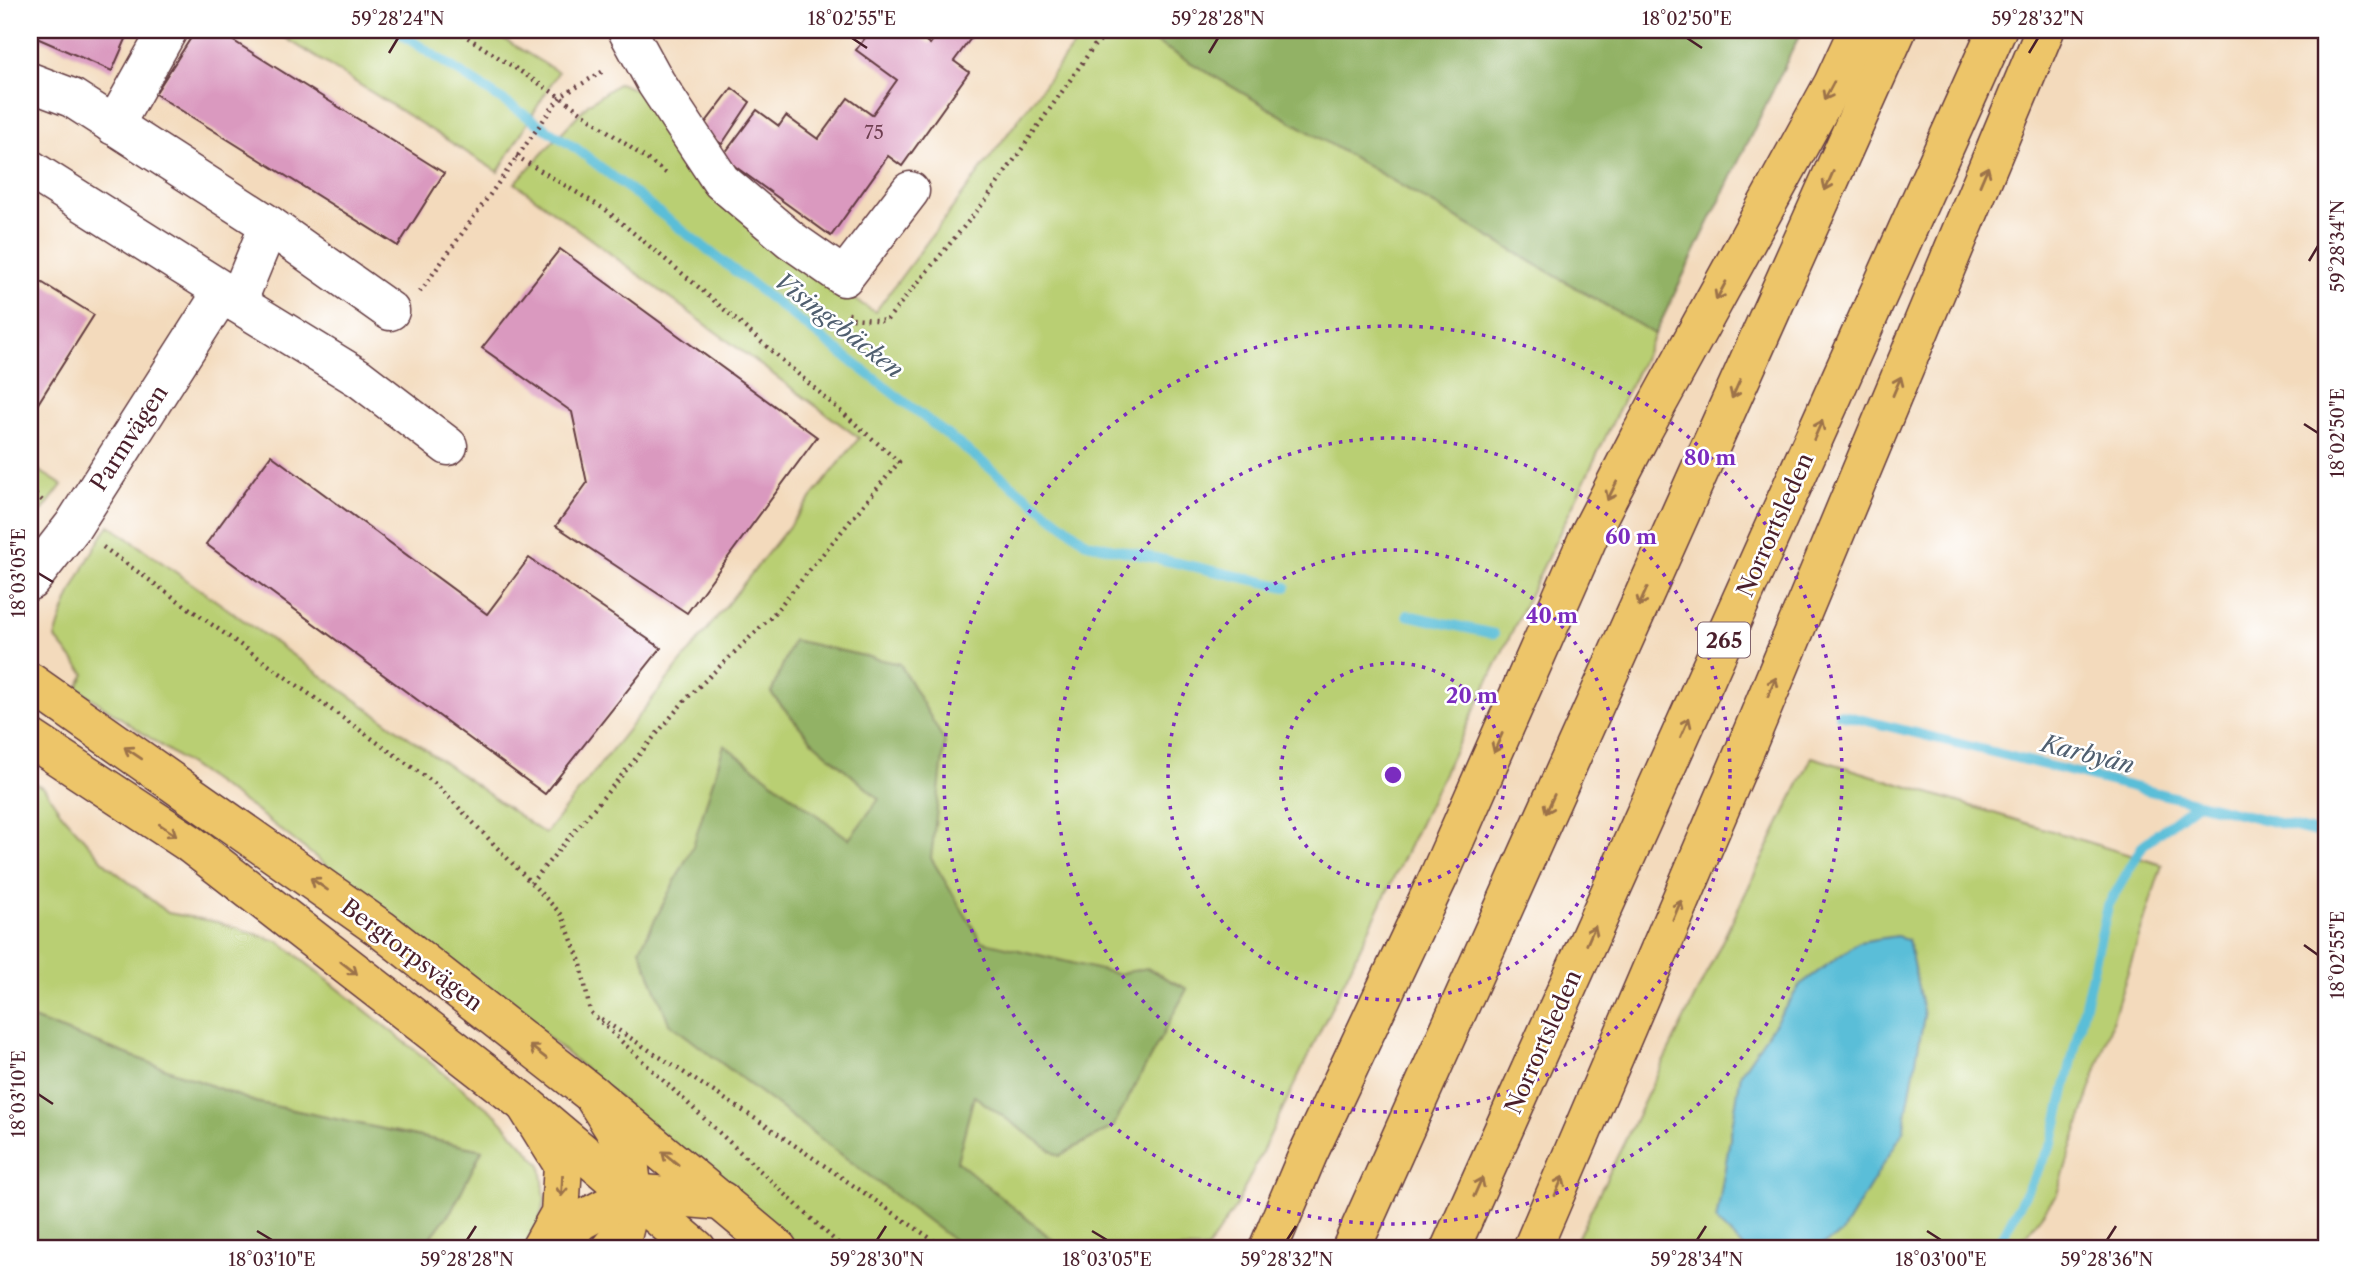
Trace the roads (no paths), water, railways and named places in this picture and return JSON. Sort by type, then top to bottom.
[{"type":"main road","points":[[1268,1249],[1308,1154],[1439,876],[1591,531],[1641,434],[1833,84],[1858,30]]},
{"type":"main road","points":[[1351,1249],[1897,30]]},
{"type":"main road","name":"Norrortsleden","points":[[1450,1249],[1997,30]]},
{"type":"main road","points":[[1532,1249],[1756,724],[2045,30]]},
{"type":"main road","name":"Bergtorpsvägen","points":[[30,682],[381,929],[592,1094],[778,1249]]},
{"type":"main road","name":"Bergtorpsvägen","points":[[30,738],[189,843],[525,1104],[697,1249]]},
{"type":"main road","points":[[592,1094],[628,1152],[633,1193],[623,1234],[610,1249]]},
{"type":"main road","points":[[525,1104],[563,1165],[560,1213],[540,1249]]},
{"type":"main road","points":[[554,1249],[580,1221],[633,1193],[722,1201]]},
{"type":"street","points":[[114,125],[168,30]]},
{"type":"street","points":[[627,30],[656,83],[722,181],[791,240],[844,277],[910,191]]},
{"type":"street","points":[[30,82],[72,99],[402,306]]},
{"type":"street","points":[[30,169],[359,378],[448,446]]},
{"type":"street","name":"Parmvägen","points":[[30,581],[73,526],[230,297],[269,225]]},
{"type":"water","points":[[1896,936],[1908,939],[1924,1016],[1903,1132],[1841,1234],[1815,1249],[1745,1249],[1716,1221],[1741,1073],[1801,984],[1859,942]]},
{"type":"waterway","name":"Visingebäcken","points":[[395,30],[577,149],[1087,543],[1286,587]]},
{"type":"waterway","name":"Visingebäcken","points":[[1407,615],[1494,634]]},
{"type":"waterway","name":"Karbyån","points":[[1839,714],[2327,835]]},
{"type":"waterway","points":[[1996,1249],[2053,1141],[2108,906],[2143,845],[2196,804]]}]
